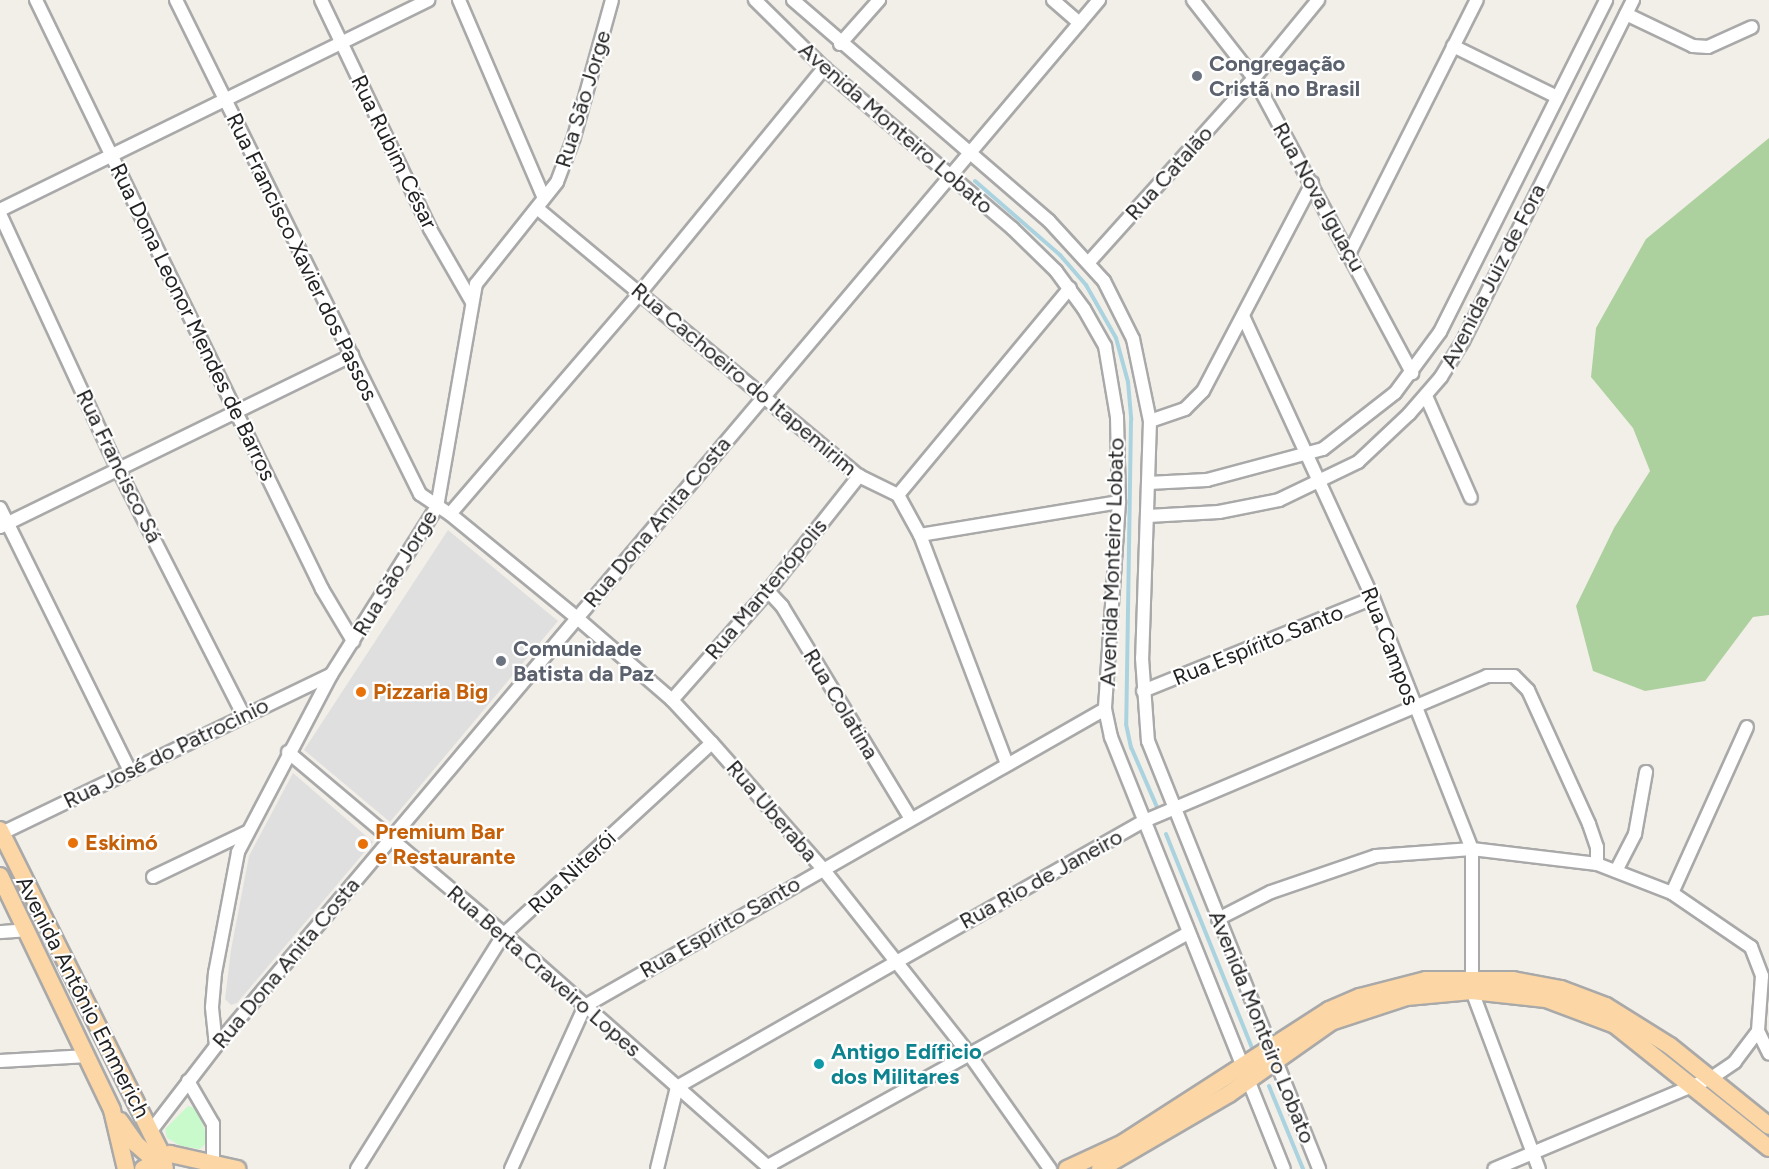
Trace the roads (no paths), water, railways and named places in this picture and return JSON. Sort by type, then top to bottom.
[{"type":"main road","name":"Avenida Antônio Emmerich","points":[[1,831],[150,1132],[160,1165]]},
{"type":"main road","name":"Avenida Antônio Emmerich","points":[[0,876],[112,1110],[126,1169]]},
{"type":"main road","points":[[1100,1169],[1270,1056],[1329,1010],[1360,997],[1426,980],[1510,992],[1576,1008],[1638,1040],[1769,1148]]},
{"type":"main road","points":[[1472,985],[1513,980],[1561,989],[1606,1006],[1653,1034],[1769,1126]]},
{"type":"main road","points":[[1067,1169],[1123,1143],[1248,1071]]},
{"type":"main road","points":[[112,1110],[136,1144],[160,1165],[189,1158],[237,1169]]},
{"type":"main road","points":[[136,1144],[150,1132]]},
{"type":"street","name":"Rua Dona Leonor Mendes de Barros","points":[[36,0],[322,589],[353,641]]},
{"type":"street","name":"Rua Francisco Xavier dos Passos","points":[[176,0],[352,355],[412,483],[437,507]]},
{"type":"street","name":"Rua Rubim César","points":[[321,0],[430,229],[472,302]]},
{"type":"street","points":[[0,210],[428,0]]},
{"type":"street","points":[[459,0],[541,203]]},
{"type":"street","name":"Rua São Jorge","points":[[216,1046],[212,1007],[231,872],[247,831],[331,675],[437,507],[476,284],[557,182],[571,146],[612,0]]},
{"type":"street","name":"Avenida Monteiro Lobato","points":[[755,0],[824,68],[952,174],[1012,228],[1070,288],[1105,346],[1111,369],[1117,417],[1119,502],[1105,709],[1188,933],[1248,1071],[1284,1169]]},
{"type":"street","name":"Avenida Monteiro Lobato","points":[[793,0],[968,155],[1049,221],[1104,281],[1133,339],[1150,421],[1143,692],[1148,741],[1169,810],[1218,919],[1270,1056],[1318,1169]]},
{"type":"street","points":[[840,44],[879,0]]},
{"type":"street","points":[[1053,0],[1079,23]]},
{"type":"street","name":"Rua Dona Anita Costa","points":[[150,1132],[216,1046],[1099,0]]},
{"type":"street","name":"Rua Nova Iguaçu","points":[[1193,0],[1254,78],[1350,252],[1412,373]]},
{"type":"street","name":"Rua Catalão","points":[[1089,262],[1254,78],[1318,0]]},
{"type":"street","points":[[1350,252],[1477,0]]},
{"type":"street","name":"Avenida Juiz de Fora","points":[[1148,483],[1207,480],[1309,454],[1343,437],[1378,410],[1412,373],[1440,332],[1606,0]]},
{"type":"street","name":"Avenida Juiz de Fora","points":[[1148,516],[1252,507],[1321,483],[1377,447],[1426,396],[1463,341],[1633,0]]},
{"type":"street","points":[[1626,14],[1693,46],[1708,47],[1752,27]]},
{"type":"street","points":[[1453,46],[1557,98]]},
{"type":"street","points":[[450,514],[640,292],[824,68]]},
{"type":"street","points":[[1150,421],[1185,409],[1203,391],[1312,183]]},
{"type":"street","name":"Rua Cachoeiro do Itapemirim","points":[[541,203],[640,292],[859,476],[898,495]]},
{"type":"street","name":"Rua Francisco Sá","points":[[0,214],[117,467],[244,716]]},
{"type":"street","points":[[1007,764],[920,535],[898,495],[1070,288]]},
{"type":"street","name":"Rua Campos","points":[[1243,316],[1309,454],[1372,598],[1472,849],[1472,985]]},
{"type":"street","points":[[4,526],[117,467],[237,412],[352,355]]},
{"type":"street","points":[[1426,396],[1471,498]]},
{"type":"street","name":"Rua Mantenópolis","points":[[672,700],[768,591],[859,476]]},
{"type":"street","points":[[920,535],[1119,502]]},
{"type":"street","name":"Rua Uberaba","points":[[437,507],[450,514],[576,617],[672,700],[712,743],[823,869],[969,1054],[1050,1169]]},
{"type":"street","points":[[0,508],[4,526],[129,769]]},
{"type":"street","name":"Rua Colatina","points":[[768,591],[911,819]]},
{"type":"street","name":"Rua Espírito Santo","points":[[1143,692],[1372,598]]},
{"type":"street","name":"Rua Rio de Janeiro","points":[[677,1087],[894,961],[1145,820],[1501,673],[1514,676],[1528,690],[1589,824],[1597,847],[1597,864]]},
{"type":"street","name":"Rua José do Patrocinio","points":[[1,831],[331,675]]},
{"type":"street","name":"Rua Espírito Santo","points":[[585,1006],[1105,709]]},
{"type":"street","points":[[1672,893],[1747,727]]},
{"type":"street","name":"Rua Niterói","points":[[357,1169],[504,934],[712,743]]},
{"type":"street","name":"Rua Berta Craveiro Lopes","points":[[288,752],[504,934],[770,1168]]},
{"type":"street","points":[[1616,871],[1635,834],[1646,772]]},
{"type":"street","points":[[153,877],[247,831]]},
{"type":"street","points":[[1218,919],[1270,892],[1376,856],[1472,849],[1597,864],[1672,893],[1751,947],[1762,976],[1758,1031],[1769,1054]]},
{"type":"street","points":[[0,932],[27,930]]},
{"type":"street","points":[[770,1168],[969,1054],[1188,933]]},
{"type":"street","points":[[1472,985],[1539,1169]]},
{"type":"street","points":[[511,1169],[585,1006]]},
{"type":"street","points":[[1494,1169],[1711,1078],[1735,1062],[1758,1031]]},
{"type":"street","points":[[0,1061],[88,1056]]},
{"type":"street","points":[[189,1081],[213,1124],[213,1163]]},
{"type":"street","points":[[657,1169],[677,1087]]},
{"type":"waterway","points":[[975,181],[1060,255],[1086,285],[1116,338],[1128,382],[1131,420],[1126,724],[1131,747],[1157,807]]},
{"type":"waterway","points":[[1166,834],[1252,1048]]},
{"type":"waterway","points":[[1269,1086],[1303,1169]]},
{"type":"place","name":"Congregação Cristã no Brasil","points":[[1197,76]]},
{"type":"place","name":"Comunidade Batista da Paz","points":[[501,661]]},
{"type":"place","name":"Pizzaria Big","points":[[361,692]]},
{"type":"place","name":"Eskimó","points":[[73,843]]},
{"type":"place","name":"Premium Bar e Restaurante","points":[[363,844]]},
{"type":"place","name":"Antigo Edíficio dos Militares","points":[[819,1064]]}]
